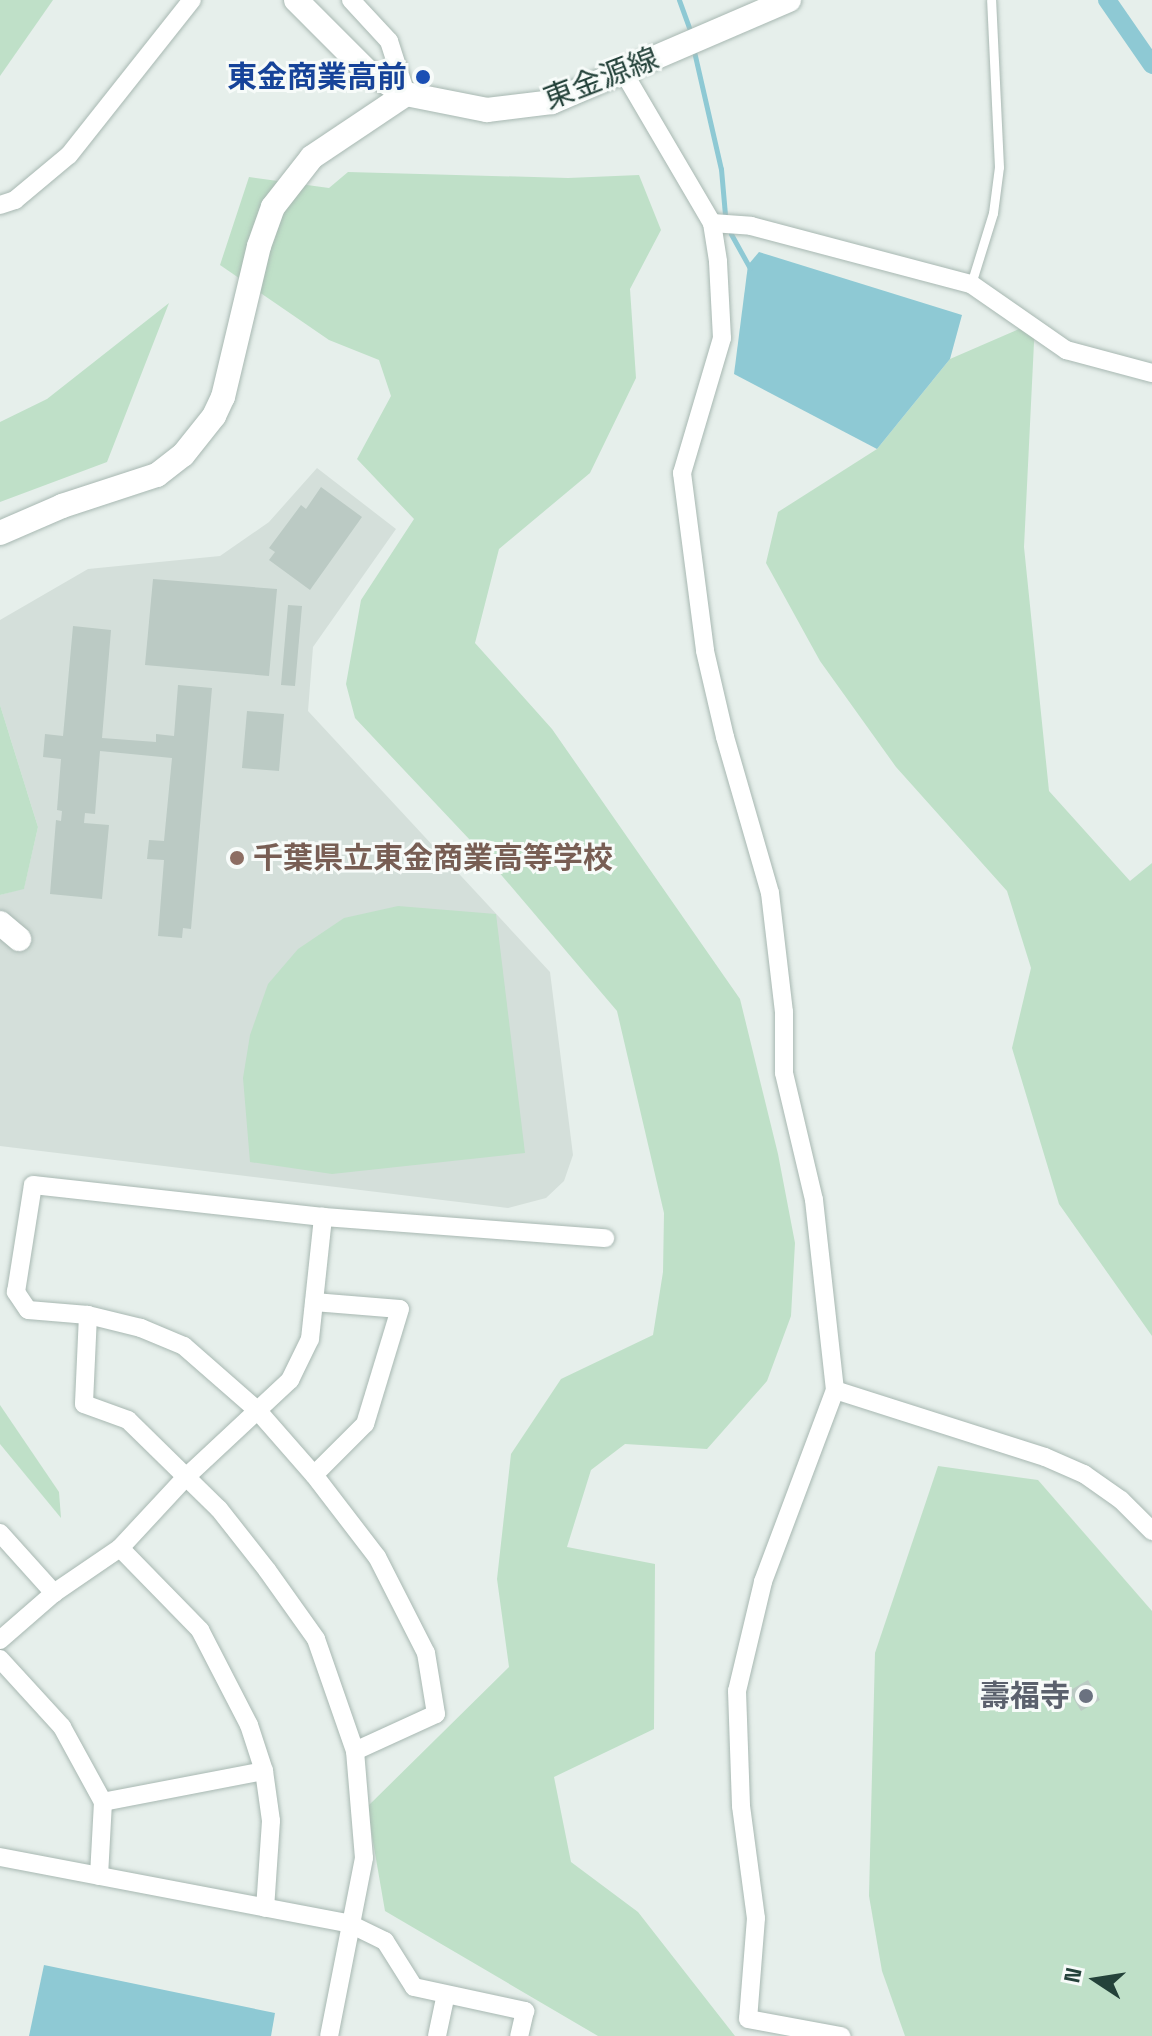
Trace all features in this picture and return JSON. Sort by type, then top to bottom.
[{"type":"street","points":[[0,205],[15,200],[69,155],[192,0]]},
{"type":"street","name":"東金源線","points":[[296,0],[367,71],[406,94],[487,110],[552,102],[789,0]]},
{"type":"street","points":[[0,533],[62,506],[157,475],[183,455],[214,416],[223,397],[259,246],[273,207],[312,157],[406,94],[389,41],[351,0]]},
{"type":"street","points":[[624,73],[712,223],[722,285],[722,338],[682,473],[705,651],[725,737],[770,893],[784,1012],[784,1073],[814,1200],[835,1390],[763,1582],[735,1706],[741,1806],[756,1918],[748,2019],[841,2036]]},
{"type":"street","points":[[712,223],[751,226],[971,284],[1066,350],[1152,373]]},
{"type":"street","points":[[0,923],[19,939]]},
{"type":"street","points":[[355,1751],[436,1714],[426,1653],[377,1557],[314,1475],[257,1410],[184,1346],[141,1328],[88,1315],[28,1310],[16,1292],[33,1185],[323,1217],[605,1238]]},
{"type":"street","points":[[0,1640],[54,1593],[120,1548],[185,1478],[290,1380],[310,1339],[323,1217]]},
{"type":"street","points":[[314,1302],[400,1309],[365,1424],[314,1475]]},
{"type":"street","points":[[88,1315],[84,1404],[128,1420],[219,1509],[316,1639],[355,1751],[364,1858],[329,2036]]},
{"type":"street","points":[[835,1390],[1071,1468],[1121,1500],[1152,1531]]},
{"type":"street","points":[[0,1533],[54,1593]]},
{"type":"street","points":[[120,1548],[200,1630],[249,1725],[264,1771],[271,1821],[265,1908]]},
{"type":"street","points":[[0,1659],[62,1727],[103,1802],[99,1876]]},
{"type":"street","points":[[103,1802],[264,1771]]},
{"type":"street","points":[[0,1857],[350,1924],[385,1941],[414,1987],[445,1997],[525,2011],[519,2036]]},
{"type":"street","points":[[437,2036],[445,1997]]},
{"type":"lane","points":[[971,284],[993,213],[999,167],[991,0]]},
{"type":"shaded area","name":"千葉県立東金商業高等学校","points":[[317,468],[396,529],[313,647],[308,711],[550,972],[573,1155],[564,1181],[546,1198],[508,1208],[0,1146],[0,895],[24,888],[38,827],[0,705],[0,620],[88,569],[220,556],[269,522]]},
{"type":"green space","points":[[0,0],[53,0],[0,76]]},
{"type":"green space","points":[[348,172],[568,178],[639,175],[661,230],[630,289],[636,378],[590,473],[499,549],[475,643],[552,729],[740,999],[778,1154],[795,1243],[791,1316],[767,1381],[707,1449],[625,1444],[591,1470],[567,1547],[655,1564],[654,1729],[554,1777],[571,1862],[638,1912],[735,2036],[598,2036],[385,1911],[367,1807],[509,1667],[497,1579],[511,1454],[561,1379],[653,1335],[663,1272],[664,1213],[617,1011],[486,857],[355,718],[346,684],[361,600],[414,519],[357,459],[391,396],[379,360],[329,340],[220,265],[249,177],[329,188]]},
{"type":"green space","points":[[169,303],[107,462],[0,502],[0,422],[47,399]]},
{"type":"green space","points":[[1035,322],[1024,547],[1049,791],[1130,881],[1152,863],[1152,1336],[1059,1204],[1012,1048],[1031,968],[1007,891],[896,767],[820,661],[766,563],[778,512],[877,449],[950,359]]},
{"type":"green space","points":[[0,705],[38,827],[24,889],[0,895]]},
{"type":"green space","points":[[398,906],[496,914],[525,1153],[332,1174],[250,1162],[243,1078],[250,1035],[268,984],[298,949],[344,918]]},
{"type":"green space","points":[[0,1405],[59,1492],[61,1518],[0,1444]]},
{"type":"green space","points":[[938,1466],[1038,1480],[1152,1611],[1152,2036],[905,2036],[882,1971],[869,1896],[875,1653]]},
{"type":"water","points":[[759,252],[962,315],[950,359],[877,449],[734,374],[748,265]]},
{"type":"water","points":[[44,1965],[275,2013],[271,2036],[29,2036]]},
{"type":"building","points":[[321,487],[362,517],[310,590],[269,560],[275,552],[269,548],[301,505],[306,509]]},
{"type":"building","points":[[153,579],[277,589],[269,676],[145,665]]},
{"type":"building","points":[[288,605],[302,606],[295,686],[281,685]]},
{"type":"building","points":[[73,626],[111,630],[102,738],[156,742],[156,734],[174,736],[178,685],[212,688],[191,929],[183,928],[182,938],[158,936],[164,860],[147,859],[149,840],[164,841],[172,758],[100,751],[95,814],[85,813],[84,823],[109,825],[102,899],[50,894],[56,820],[61,821],[62,811],[57,810],[61,759],[43,757],[45,734],[63,736]]},
{"type":"building","points":[[247,711],[284,714],[279,771],[242,768]]},
{"type":"building","points":[[1088,1680],[1100,1700],[1081,1711],[1069,1691]]},
{"type":"waterway","points":[[679,0],[691,33]]},
{"type":"waterway","points":[[1107,0],[1152,65]]},
{"type":"waterway","points":[[693,47],[721,169],[725,215]]},
{"type":"waterway","points":[[731,234],[750,268]]},
{"type":"place","name":"東金商業高前","points":[[423,77]]},
{"type":"place","name":"千葉県立東金商業高等学校","points":[[237,858]]},
{"type":"place","name":"壽福寺","points":[[1086,1696]]}]
